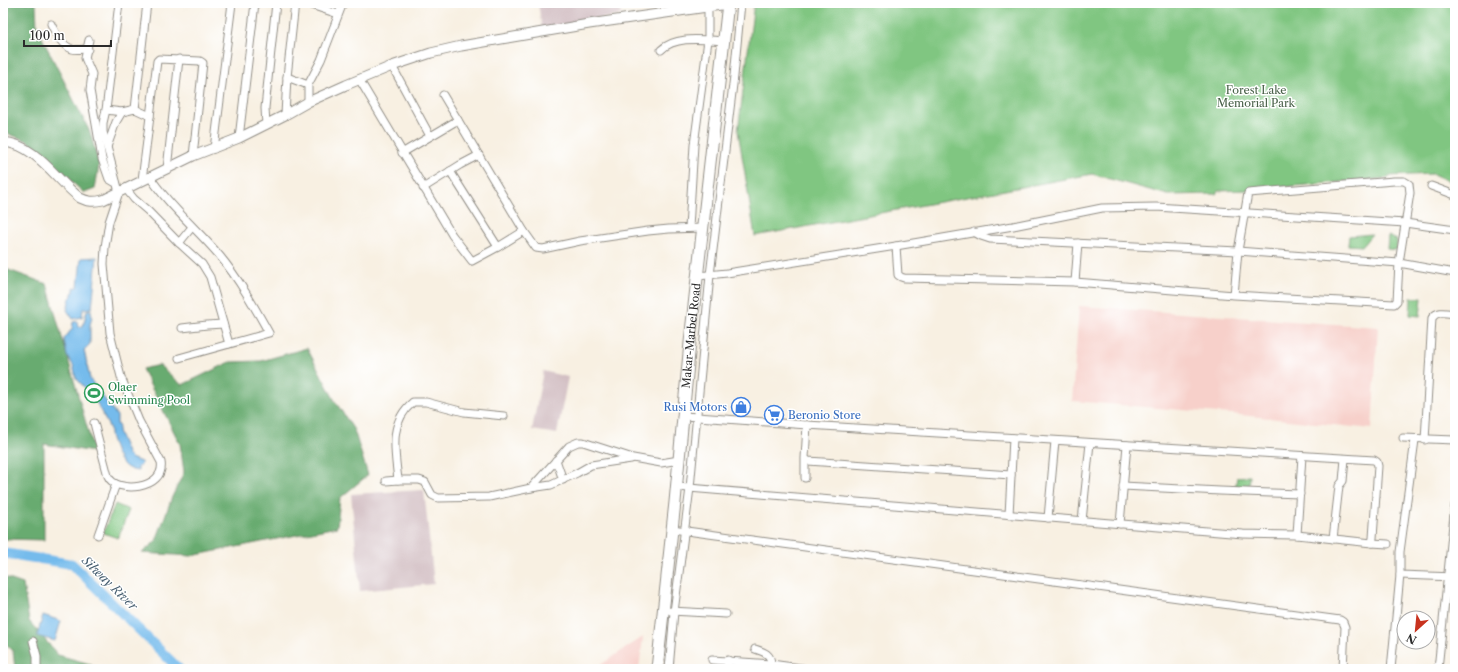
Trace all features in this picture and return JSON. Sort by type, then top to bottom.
[{"type":"main road","points":[[3,142],[15,144],[29,151],[75,195],[85,201],[90,202],[103,200],[193,156],[239,138],[284,116],[308,102],[359,79],[431,53],[461,46],[589,24],[728,3]]},
{"type":"main road","name":"Makar-Marbel Road","points":[[657,669],[669,611],[672,529],[728,3]]},
{"type":"street","points":[[119,3],[106,110],[103,122],[103,132],[116,182],[122,191],[148,211],[208,271],[229,344]]},
{"type":"street","points":[[135,109],[147,3]]},
{"type":"street","points":[[214,149],[232,3]]},
{"type":"street","points":[[239,138],[254,3]]},
{"type":"street","points":[[266,125],[265,108],[276,3]]},
{"type":"street","points":[[284,116],[295,3]]},
{"type":"street","points":[[306,3],[338,14]]},
{"type":"street","points":[[308,102],[308,85],[321,60],[343,3]]},
{"type":"street","points":[[669,669],[669,611],[684,531],[690,488],[710,275],[734,76],[741,3]]},
{"type":"street","points":[[689,228],[694,145],[708,40],[708,7]]},
{"type":"street","points":[[51,24],[58,38],[72,49],[88,49]]},
{"type":"street","points":[[661,50],[673,42],[696,39],[724,41]]},
{"type":"street","points":[[89,40],[85,58],[92,74],[90,90],[102,159],[109,179],[116,182]]},
{"type":"street","points":[[179,358],[261,335],[265,326],[245,290],[219,256],[146,178],[150,116],[157,61],[161,58],[200,61],[203,63],[193,156]]},
{"type":"street","points":[[167,169],[179,59]]},
{"type":"street","points":[[392,66],[430,136]]},
{"type":"street","points":[[287,77],[308,85]]},
{"type":"street","points":[[359,79],[452,235],[472,261],[524,231]]},
{"type":"street","points":[[443,95],[524,231],[535,246],[540,249],[580,241],[669,228],[703,228]]},
{"type":"street","points":[[106,110],[122,112],[135,109],[150,116]]},
{"type":"street","points":[[107,148],[116,122],[122,112]]},
{"type":"street","points":[[402,153],[458,120]]},
{"type":"street","points":[[423,188],[479,155]]},
{"type":"street","points":[[450,171],[498,247]]},
{"type":"street","points":[[896,246],[897,270],[900,277],[1075,282],[1234,295],[1394,304],[1397,302],[1399,263],[1410,186],[1407,182],[1399,181],[1247,194],[1238,251],[1234,295]]},
{"type":"street","points":[[1432,186],[1455,195]]},
{"type":"street","points":[[94,423],[108,476],[112,482],[116,484],[135,486],[150,484],[158,477],[162,466],[161,462],[139,421],[121,377],[110,333],[105,277],[105,247],[109,222],[122,191]]},
{"type":"street","points":[[698,276],[896,246],[1102,208],[1156,207],[1405,223],[1455,230]]},
{"type":"street","points":[[179,242],[192,227]]},
{"type":"street","points":[[974,232],[981,236],[990,238],[1238,251],[1399,263],[1455,272]]},
{"type":"street","points":[[1075,282],[1078,243]]},
{"type":"street","points":[[1425,440],[1432,318],[1433,315],[1439,312],[1455,314]]},
{"type":"street","points":[[182,328],[223,324]]},
{"type":"street","points":[[398,480],[394,437],[399,418],[404,409],[413,402],[426,402],[464,412],[504,416]]},
{"type":"street","points":[[684,416],[1055,441],[1374,460],[1377,462],[1372,542]]},
{"type":"street","points":[[805,478],[807,425]]},
{"type":"street","points":[[1009,515],[1013,438]]},
{"type":"street","points":[[1403,438],[1415,440],[1455,440]]},
{"type":"street","points":[[1391,669],[1400,575],[1401,546],[1415,440]]},
{"type":"street","points":[[1048,518],[1055,441]]},
{"type":"street","points":[[531,488],[569,446],[578,442],[583,442],[633,458],[661,463],[679,460]]},
{"type":"street","points":[[1082,521],[1090,443]]},
{"type":"street","points":[[1120,524],[1127,445]]},
{"type":"street","points":[[1297,535],[1302,456]]},
{"type":"street","points":[[386,481],[419,480],[424,482],[432,496],[438,498],[489,497],[551,485],[591,465],[633,458]]},
{"type":"street","points":[[1333,539],[1339,486],[1343,481],[1345,459]]},
{"type":"street","points":[[556,460],[563,480]]},
{"type":"street","points":[[805,460],[1011,475]]},
{"type":"street","points":[[98,535],[116,484]]},
{"type":"street","points":[[1123,486],[1300,494]]},
{"type":"street","points":[[677,487],[1243,534],[1297,535],[1388,544]]},
{"type":"street","points":[[1438,669],[1451,577],[1455,505]]},
{"type":"street","points":[[672,529],[1340,620],[1343,622],[1345,627],[1343,669]]},
{"type":"street","points":[[1400,575],[1451,577]]},
{"type":"street","points":[[669,611],[726,614]]},
{"type":"street","points":[[33,641],[37,656],[37,669]]},
{"type":"street","points":[[755,649],[768,654],[770,657],[770,667]]},
{"type":"street","points":[[712,660],[728,660],[770,667],[808,669]]},
{"type":"street","points":[[727,669],[728,660]]},
{"type":"shaded area","points":[[538,3],[619,3],[621,15],[542,29]]},
{"type":"shaded area","points":[[1079,306],[1378,327],[1372,429],[1231,414],[1072,401]]},
{"type":"shaded area","points":[[543,371],[568,377],[557,434],[532,430]]},
{"type":"shaded area","points":[[424,490],[434,584],[360,591],[351,494]]},
{"type":"shaded area","points":[[643,637],[639,669],[594,669]]},
{"type":"green space","points":[[3,3],[36,3],[37,28],[90,132],[99,165],[95,189],[84,193],[28,141],[3,132]]},
{"type":"green space","name":"Forest Lake Memorial Park","points":[[754,3],[1455,3],[1455,184],[1433,174],[1388,176],[1388,178],[1247,190],[1218,191],[1216,194],[1168,195],[1092,174],[755,236],[738,131]]},
{"type":"green space","points":[[1372,234],[1362,246],[1348,245],[1349,236]]},
{"type":"green space","points":[[1388,236],[1397,240],[1397,250],[1387,249]]},
{"type":"green space","points":[[3,268],[47,284],[94,452],[44,444],[44,540],[3,539]]},
{"type":"green space","points":[[1411,298],[1422,298],[1420,316],[1410,315]]},
{"type":"green space","points":[[307,348],[335,401],[354,430],[368,475],[340,498],[337,527],[191,556],[142,553],[156,541],[172,497],[184,472],[180,444],[142,369],[159,365],[182,385],[230,362],[261,361]]},
{"type":"green space","points":[[1250,476],[1249,490],[1235,489],[1237,477]]},
{"type":"green space","points":[[115,504],[129,510],[118,538],[103,533]]},
{"type":"green space","points":[[3,577],[23,584],[29,621],[58,655],[90,664],[97,669],[15,669],[13,651],[3,641]]},
{"type":"water","points":[[97,257],[92,308],[83,309],[82,317],[73,319],[67,310],[70,298],[74,292],[74,288],[78,287],[81,258]]},
{"type":"water","name":"Olaer Swimming Pool","points":[[87,310],[91,310],[92,317],[90,325],[90,344],[84,350],[90,379],[117,416],[117,424],[119,427],[118,431],[128,455],[131,458],[141,462],[142,464],[138,467],[138,471],[129,469],[120,460],[111,438],[110,429],[94,398],[76,378],[73,365],[67,356],[64,339],[72,329],[73,322],[77,321],[78,327],[83,326]]},
{"type":"water","points":[[43,615],[61,621],[55,641],[37,636]]},
{"type":"waterway","name":"Silway River","points":[[3,553],[72,564],[179,669]]},
{"type":"place","name":"Olaer Swimming Pool","points":[[94,393]]},
{"type":"place","name":"Rusi Motors","points":[[741,407]]},
{"type":"place","name":"Beronio Store","points":[[774,415]]}]
